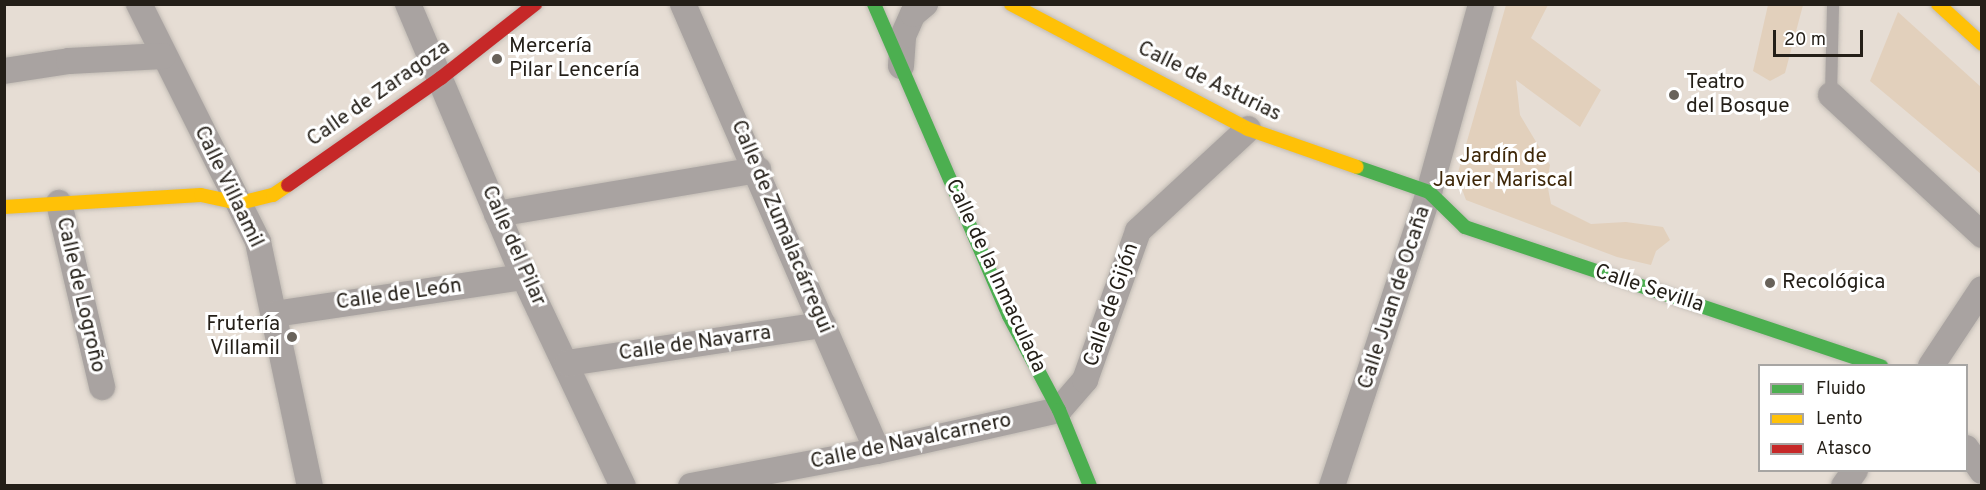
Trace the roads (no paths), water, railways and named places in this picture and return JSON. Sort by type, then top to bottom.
[{"type":"street","name":"Calle Villaamil","points":[[139,4],[163,56],[240,202],[258,243],[310,486]]},
{"type":"street","name":"Calle del Pilar","points":[[408,4],[524,277],[568,363],[623,486]]},
{"type":"street","name":"Calle de Zaragoza","points":[[240,202],[273,195],[441,78],[535,4]]},
{"type":"street","name":"Calle de Zumalacárregui","points":[[683,4],[758,170],[877,451]]},
{"type":"street","name":"Calle de la Inmaculada","points":[[874,4],[1009,316],[1059,410],[1090,486]]},
{"type":"street","name":"Calle de la Inmaculada","points":[[901,66],[903,36],[913,14],[925,4]]},
{"type":"street","name":"Calle de Asturias","points":[[1011,4],[1248,129],[1429,192]]},
{"type":"street","name":"Calle Juan de Ocaña","points":[[1332,486],[1429,192],[1481,4]]},
{"type":"street","points":[[1938,4],[1982,44]]},
{"type":"street","points":[[4,71],[69,61],[163,56]]},
{"type":"street","points":[[1831,95],[1982,234]]},
{"type":"street","name":"Calle de Gijón","points":[[1059,410],[1086,380],[1138,231],[1248,129]]},
{"type":"street","points":[[497,214],[758,170]]},
{"type":"street","name":"Calle Sevilla","points":[[1429,192],[1466,227],[1875,364]]},
{"type":"street","name":"Calle de Logroño","points":[[4,207],[201,195],[240,202]]},
{"type":"street","name":"Calle de Logroño","points":[[59,203],[102,387]]},
{"type":"street","name":"Calle de León","points":[[275,314],[524,277]]},
{"type":"street","points":[[1932,364],[1982,289]]},
{"type":"street","name":"Calle de Navarra","points":[[568,363],[823,325]]},
{"type":"street","name":"Calle de Navalcarnero","points":[[691,486],[877,451],[1059,410]]},
{"type":"street","points":[[1968,451],[1982,471]]},
{"type":"street","points":[[1844,486],[1854,472]]},
{"type":"lane","points":[[1831,95],[1833,4]]},
{"type":"place","name":"Mercería Pilar Lencería","points":[[497,59]]},
{"type":"place","name":"Teatro del Bosque","points":[[1674,95]]},
{"type":"place","name":"Recológica","points":[[1770,283]]},
{"type":"place","name":"Frutería Villamil","points":[[292,337]]},
{"type":"park label","name":"Jardín de Javier Mariscal","points":[[1503,169]]}]
